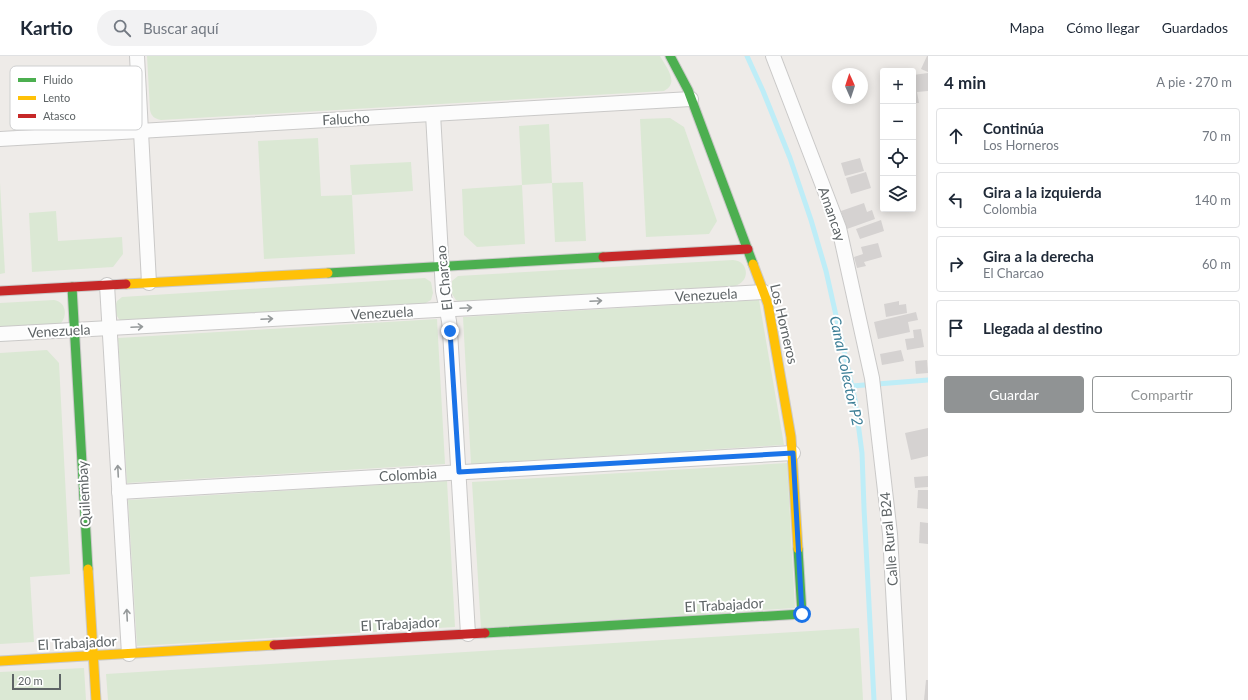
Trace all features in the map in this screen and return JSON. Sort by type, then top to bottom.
[{"type":"street","points":[[137,56],[138,66]]},
{"type":"street","name":"Los Horneros","points":[[670,56],[685,82],[764,292],[771,317],[793,453],[802,614]]},
{"type":"street","name":"Amancay","points":[[773,56],[839,228],[872,378]]},
{"type":"street","name":"Falucho","points":[[0,139],[691,99]]},
{"type":"street","name":"El Charcao","points":[[433,114],[443,291],[450,331],[468,634]]},
{"type":"street","points":[[141,131],[149,283]]},
{"type":"street","points":[[0,291],[748,249]]},
{"type":"street","points":[[107,285],[129,654]]},
{"type":"street","name":"Quilembay","points":[[72,287],[96,700]]},
{"type":"street","name":"Venezuela","points":[[0,334],[764,292]]},
{"type":"street","name":"Calle Rural B24","points":[[872,378],[890,534],[899,700]]},
{"type":"street","name":"Colombia","points":[[119,492],[793,453]]},
{"type":"street","name":"El Trabajador","points":[[0,661],[802,614]]},
{"type":"green space","points":[[147,56],[660,56],[670,75],[671,84],[669,88],[664,91],[161,120],[154,117],[150,110]]},
{"type":"green space","points":[[670,118],[684,127],[717,221],[709,234],[646,237],[640,119]]},
{"type":"green space","points":[[549,124],[552,183],[522,185],[519,126]]},
{"type":"green space","points":[[318,138],[321,196],[352,195],[355,254],[264,259],[258,141]]},
{"type":"green space","points":[[411,162],[413,191],[352,195],[350,165]]},
{"type":"green space","points":[[583,182],[586,241],[555,242],[552,183]]},
{"type":"green space","points":[[0,183],[5,273],[0,274]]},
{"type":"green space","points":[[522,185],[525,244],[477,247],[464,235],[462,189]]},
{"type":"green space","points":[[56,211],[58,241],[122,237],[123,254],[113,267],[32,272],[29,213]]},
{"type":"green space","points":[[733,260],[742,264],[746,272],[743,280],[734,286],[461,302],[456,300],[452,294],[452,281],[458,276]]},
{"type":"green space","points":[[425,278],[431,282],[433,293],[431,300],[424,304],[121,321],[117,317],[116,312],[117,301],[122,297]]},
{"type":"green space","points":[[54,300],[61,303],[65,313],[63,321],[60,324],[0,328],[0,303]]},
{"type":"green space","points":[[759,300],[784,445],[471,464],[463,317]]},
{"type":"green space","points":[[437,319],[445,464],[127,483],[118,338]]},
{"type":"green space","points":[[47,350],[59,363],[70,574],[30,577],[34,642],[0,644],[0,353]]},
{"type":"green space","points":[[787,463],[795,608],[481,628],[472,482]]},
{"type":"green space","points":[[447,481],[455,627],[137,646],[128,500]]},
{"type":"green space","points":[[859,628],[863,700],[108,700],[106,674]]},
{"type":"green space","points":[[84,668],[86,700],[0,700],[0,672]]},
{"type":"building","points":[[928,56],[928,72],[921,69]]},
{"type":"building","points":[[928,73],[928,91],[917,92],[919,103],[916,103],[916,75]]},
{"type":"building","points":[[860,158],[864,171],[845,176],[841,163]]},
{"type":"building","points":[[866,172],[871,188],[851,194],[846,178]]},
{"type":"building","points":[[864,203],[867,212],[872,210],[875,219],[847,229],[841,211]]},
{"type":"building","points":[[881,220],[884,231],[860,239],[856,229]]},
{"type":"building","points":[[878,243],[882,257],[864,262],[866,266],[857,268],[854,257],[863,254],[861,247]]},
{"type":"building","points":[[899,301],[899,305],[906,304],[907,313],[886,317],[884,304]]},
{"type":"building","points":[[916,312],[918,320],[908,322],[910,332],[878,339],[874,322]]},
{"type":"building","points":[[921,329],[924,347],[907,350],[905,339],[914,338],[913,330]]},
{"type":"building","points":[[901,350],[904,361],[882,365],[880,354]]},
{"type":"building","points":[[927,360],[928,373],[916,374],[915,361]]},
{"type":"building","points":[[928,428],[928,456],[911,460],[905,433]]},
{"type":"building","points":[[928,476],[928,487],[915,488],[914,477]]},
{"type":"building","points":[[918,490],[928,490],[928,509],[917,508]]},
{"type":"building","points":[[920,522],[928,523],[928,544],[919,543]]},
{"type":"building","points":[[926,680],[928,680],[928,700],[924,700]]},
{"type":"waterway","name":"Canal Colector P2","points":[[747,56],[790,158],[811,220],[826,271],[855,400],[862,453],[874,700]]},
{"type":"waterway","points":[[852,386],[928,380]]},
{"type":"traffic: fast","points":[[670,56],[688,90],[753,264]]},
{"type":"traffic: fast","points":[[328,273],[603,257]]},
{"type":"traffic: fast","points":[[72,287],[88,569]]},
{"type":"traffic: fast","points":[[485,633],[802,614],[798,549]]},
{"type":"traffic: slow","points":[[753,264],[768,304],[791,437],[798,549]]},
{"type":"traffic: slow","points":[[126,284],[328,273]]},
{"type":"traffic: slow","points":[[88,569],[96,700]]},
{"type":"traffic: slow","points":[[0,661],[274,645]]},
{"type":"traffic: jam","points":[[603,257],[748,249]]},
{"type":"traffic: jam","points":[[0,291],[126,284]]},
{"type":"traffic: jam","points":[[274,645],[485,633]]},
{"type":"route","points":[[450,331],[459,472],[793,453],[802,614]]}]
